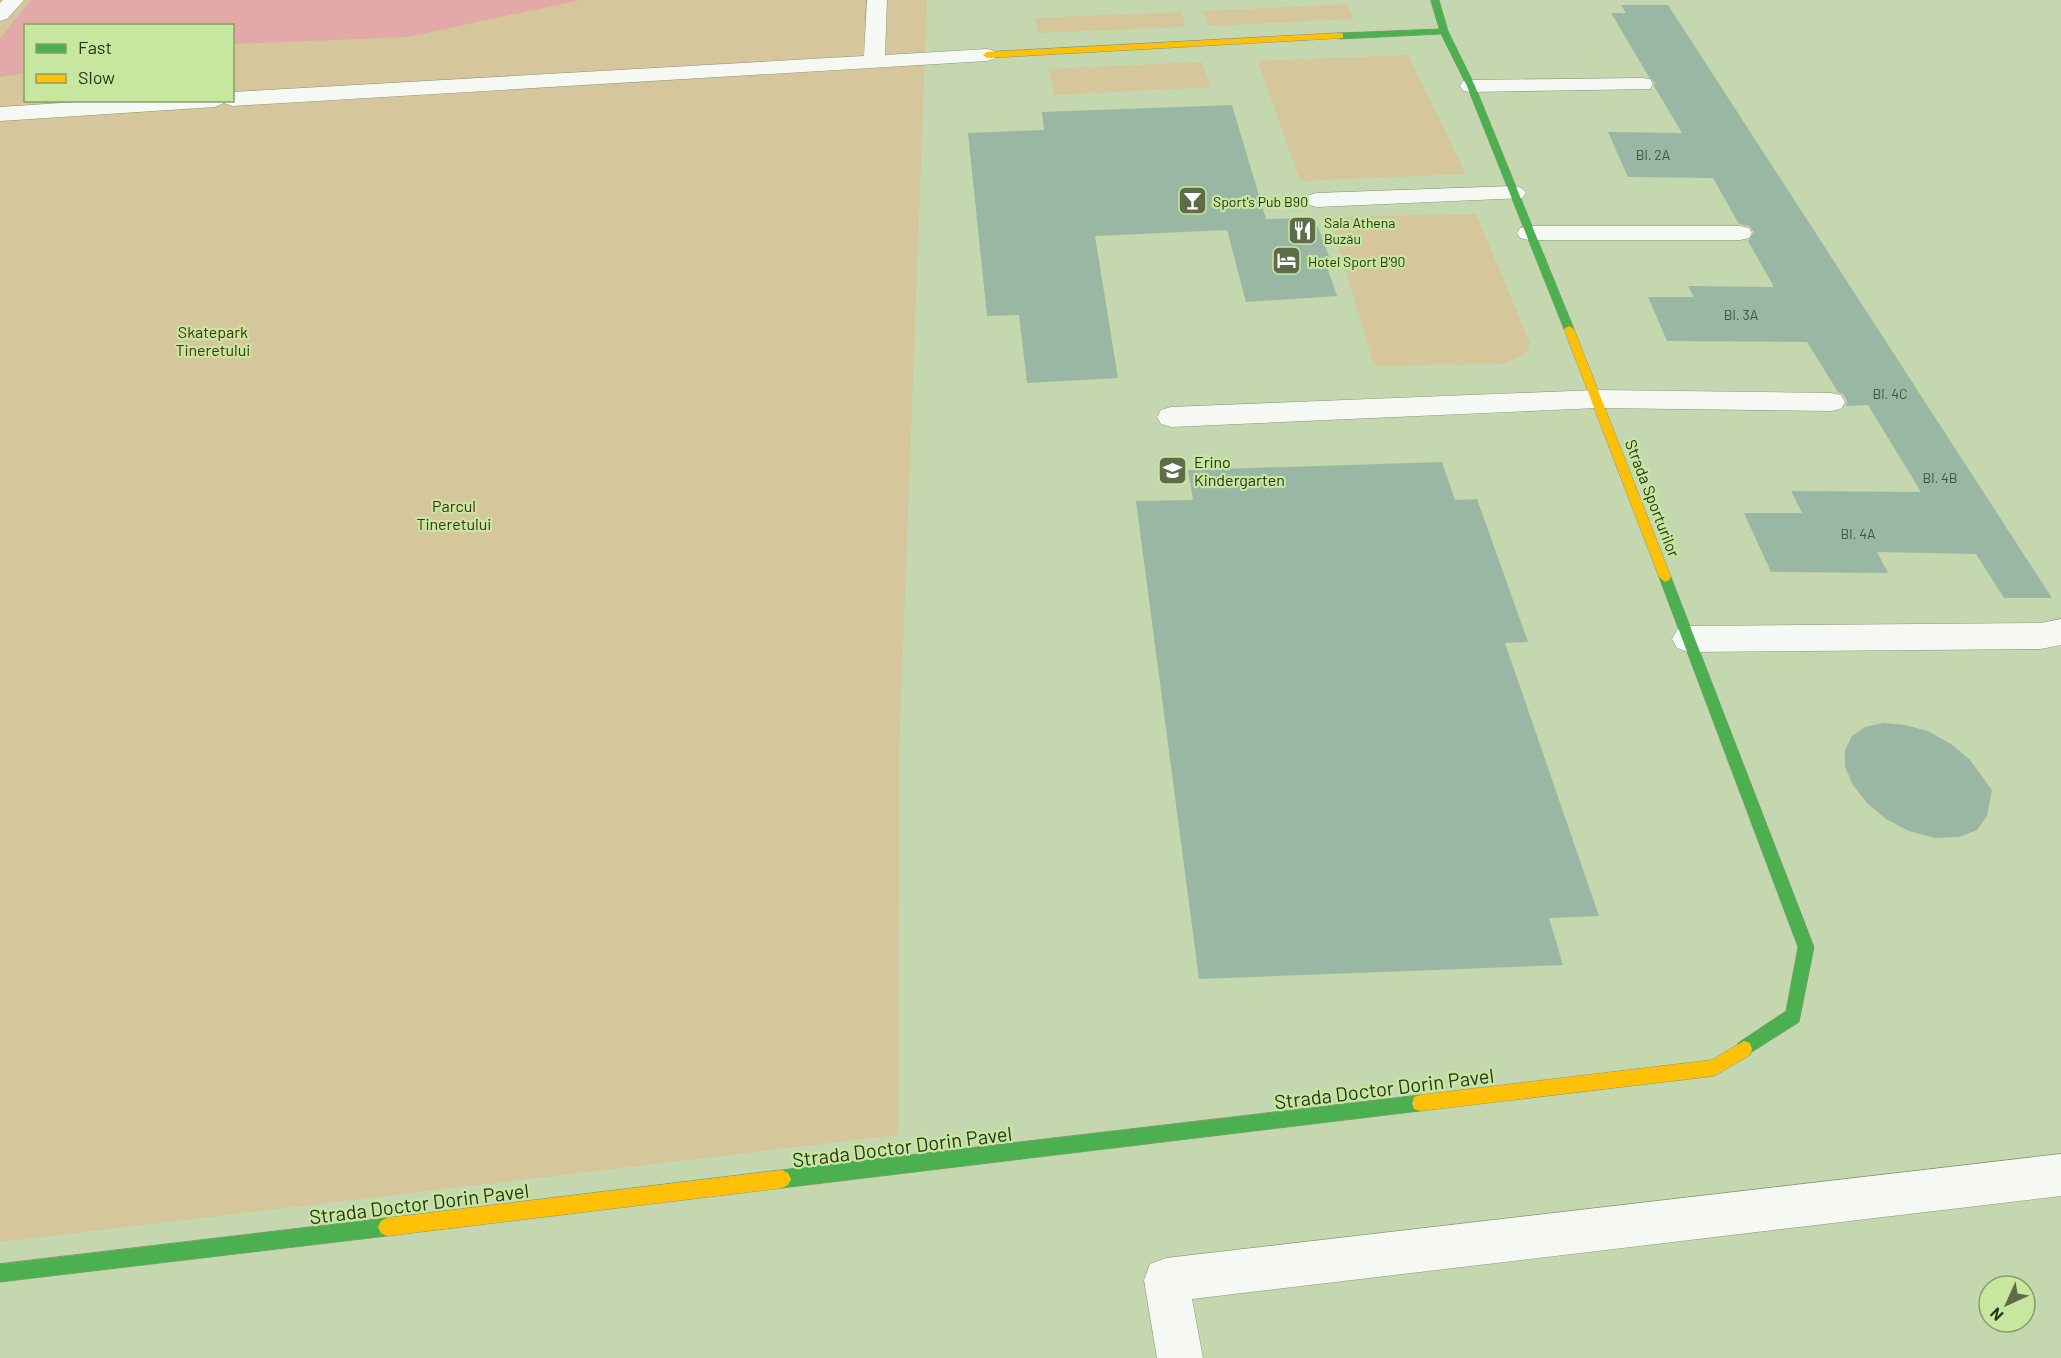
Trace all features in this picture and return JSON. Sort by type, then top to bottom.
[{"type":"street","points":[[0,15],[14,0]]},
{"type":"street","points":[[874,61],[877,0]]},
{"type":"street","name":"Strada Sporturilor","points":[[1435,0],[1444,31],[1471,86],[1597,399],[1806,947],[1792,1016]]},
{"type":"street","points":[[234,99],[874,61],[1444,31]]},
{"type":"street","points":[[1471,86],[1642,84]]},
{"type":"street","points":[[0,114],[184,102]]},
{"type":"street","points":[[1317,200],[1514,193]]},
{"type":"street","points":[[1529,233],[1740,232]]},
{"type":"street","points":[[1171,417],[1597,399],[1832,402]]},
{"type":"street","points":[[1688,639],[2041,636],[2061,632]]},
{"type":"street","name":"Strada Doctor Dorin Pavel","points":[[0,1273],[1714,1068],[1792,1016]]},
{"type":"street","points":[[1180,1358],[1166,1280],[2061,1175]]},
{"type":"green space","name":"Parcul Tineretului","points":[[0,0],[927,0],[899,755],[898,1135],[0,1242]]},
{"type":"green space","points":[[1347,4],[1354,19],[1208,26],[1203,11]]},
{"type":"green space","points":[[1181,12],[1186,27],[1038,33],[1035,18]]},
{"type":"green space","points":[[1408,55],[1466,174],[1300,181],[1258,61]]},
{"type":"green space","points":[[1202,62],[1211,87],[1054,95],[1049,69]]},
{"type":"green space","points":[[1476,214],[1530,343],[1527,353],[1504,364],[1374,366],[1330,217]]},
{"type":"shaded area","points":[[31,0],[580,0],[407,37],[234,44],[234,24],[24,24],[24,73],[0,77],[0,38]]},
{"type":"building","points":[[1621,5],[1668,5],[2052,598],[2004,598],[1976,554],[1877,552],[1888,573],[1771,572],[1744,513],[1802,513],[1791,491],[1921,492],[1868,405],[1846,406],[1847,401],[1843,394],[1838,392],[1807,342],[1667,341],[1648,297],[1694,297],[1688,286],[1774,287],[1748,241],[1754,232],[1749,226],[1739,224],[1713,178],[1628,177],[1608,132],[1682,133],[1654,86],[1655,83],[1649,77],[1611,13],[1626,13]]},
{"type":"building","points":[[1232,105],[1266,219],[1302,218],[1306,227],[1318,227],[1333,267],[1327,267],[1337,296],[1246,302],[1227,230],[1095,236],[1118,378],[1027,383],[1019,315],[987,316],[968,133],[1044,130],[1042,112]]},
{"type":"building","points":[[1442,462],[1455,500],[1477,499],[1528,642],[1505,643],[1599,916],[1549,918],[1563,965],[1199,979],[1136,501],[1193,500],[1188,470]]},
{"type":"building","points":[[1883,723],[1905,725],[1928,731],[1951,744],[1970,760],[1992,790],[1987,816],[1977,830],[1959,837],[1935,838],[1909,831],[1886,819],[1867,803],[1853,785],[1845,767],[1845,750],[1852,736],[1865,727]]},
{"type":"traffic: fast","points":[[1435,0],[1444,31],[1471,86],[1569,329]]},
{"type":"traffic: fast","points":[[1340,36],[1444,31]]},
{"type":"traffic: fast","points":[[1665,577],[1806,947],[1793,1016],[1744,1049]]},
{"type":"traffic: fast","points":[[782,1179],[1420,1103]]},
{"type":"traffic: fast","points":[[0,1273],[387,1227]]},
{"type":"traffic: slow","points":[[987,55],[1340,36]]},
{"type":"traffic: slow","points":[[1569,329],[1665,577]]},
{"type":"traffic: slow","points":[[1420,1103],[1714,1068],[1744,1049]]},
{"type":"traffic: slow","points":[[387,1227],[782,1179]]},
{"type":"place","name":"Sport's Pub B90","points":[[1192,201]]},
{"type":"place","name":"Sala Athena Buzău","points":[[1303,230]]},
{"type":"place","name":"Hotel Sport B'90","points":[[1287,261]]},
{"type":"place","name":"Erino Kindergarten","points":[[1173,470]]},
{"type":"park label","name":"Skatepark Tineretului","points":[[213,340]]}]
